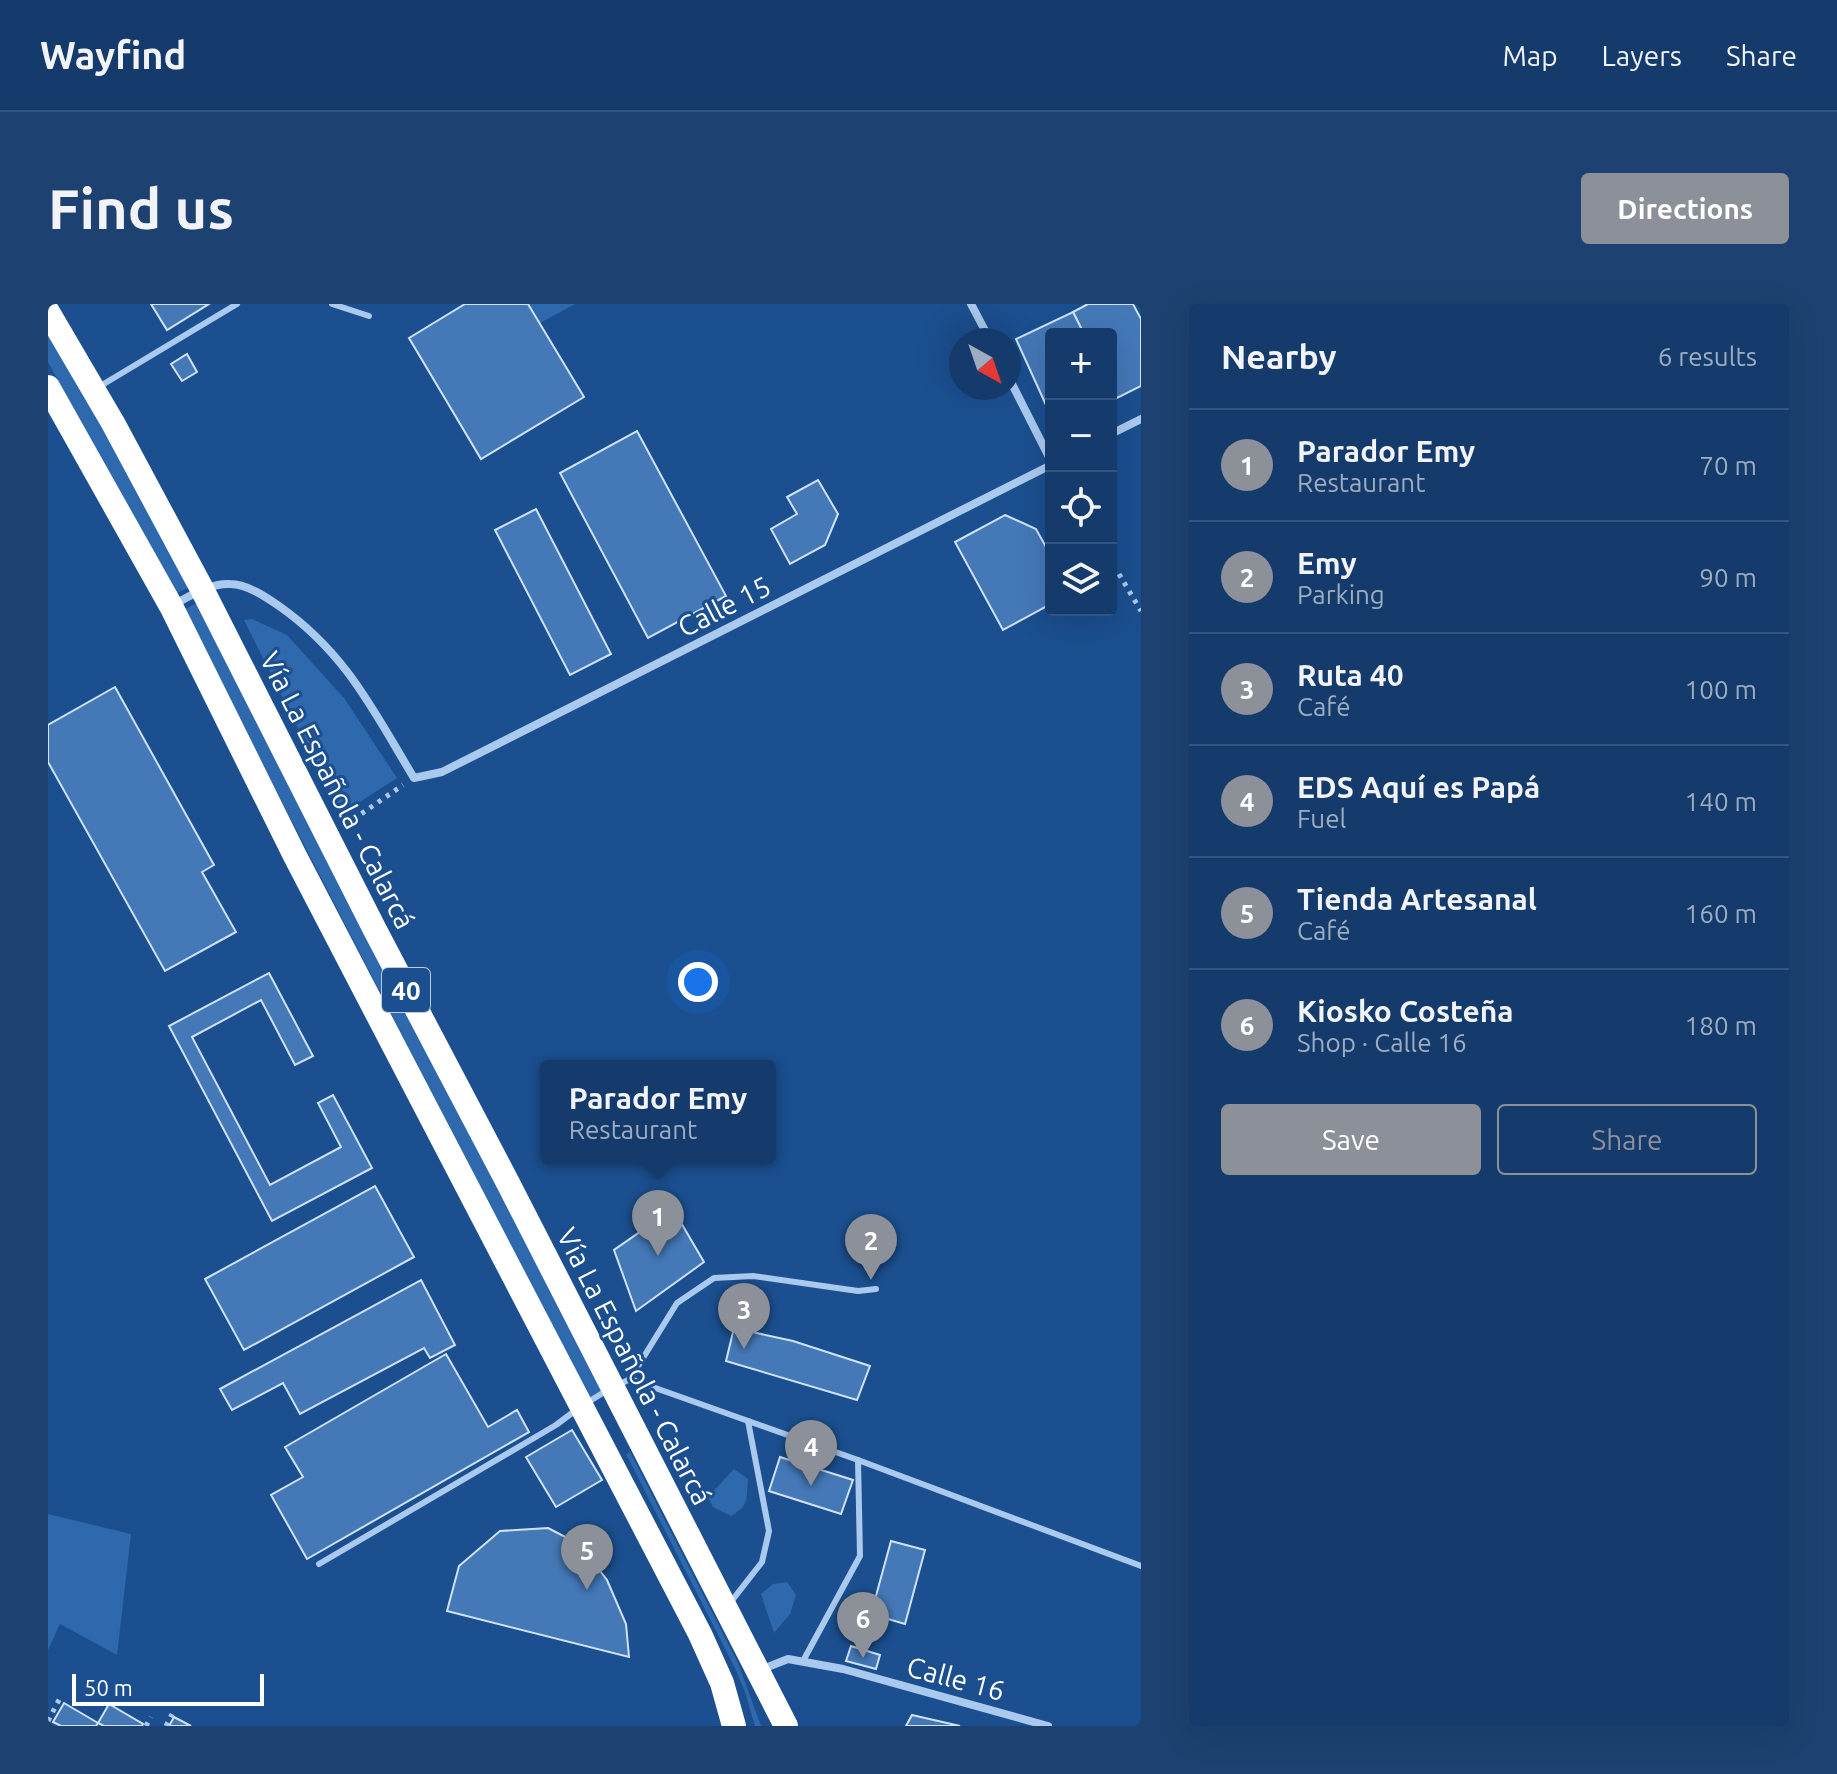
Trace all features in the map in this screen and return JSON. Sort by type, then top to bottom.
[{"type":"highway","name":"Vía La Española - Calarcá","points":[[48,312],[202,589],[328,837],[621,1383],[726,1608],[786,1726]]},
{"type":"highway","name":"40","points":[[48,387],[171,606],[295,856],[700,1634],[722,1683],[734,1726]]},
{"type":"street","points":[[971,304],[984,328]]},
{"type":"street","points":[[1020,400],[1045,451]]},
{"type":"street","points":[[1117,431],[1141,419]]},
{"type":"street","name":"Calle 15","points":[[414,778],[442,772],[1045,466]]},
{"type":"street","points":[[171,606],[202,589],[231,583],[263,595],[302,622],[346,668],[414,778]]},
{"type":"street","name":"Calle 16","points":[[759,1670],[788,1659],[803,1661],[843,1669],[1048,1726]]},
{"type":"lane","points":[[94,390],[237,304]]},
{"type":"lane","points":[[332,304],[369,316]]},
{"type":"lane","points":[[319,1564],[556,1425],[621,1383],[677,1303],[714,1278],[753,1276],[858,1291],[876,1289]]},
{"type":"lane","points":[[621,1383],[748,1421],[1141,1566]]},
{"type":"lane","points":[[726,1608],[762,1562],[769,1531],[748,1421]]},
{"type":"lane","points":[[803,1661],[860,1556],[858,1460]]},
{"type":"path","points":[[1117,570],[1141,611]]},
{"type":"path","points":[[328,837],[414,778]]},
{"type":"path","points":[[48,1721],[60,1698]]},
{"type":"path","points":[[166,1726],[172,1714]]},
{"type":"path","points":[[146,1726],[151,1717]]},
{"type":"shaded area","points":[[528,304],[575,304],[540,323]]},
{"type":"shaded area","points":[[48,328],[192,586],[175,594],[48,362]]},
{"type":"shaded area","points":[[199,602],[604,1390],[590,1399],[183,610]]},
{"type":"shaded area","points":[[252,619],[287,635],[344,698],[397,778],[341,814],[244,620]]},
{"type":"shaded area","points":[[630,1452],[738,1663],[761,1726],[755,1726],[735,1668],[626,1454]]},
{"type":"shaded area","points":[[734,1469],[748,1479],[747,1497],[744,1505],[731,1516],[713,1507],[708,1497]]},
{"type":"shaded area","points":[[48,1514],[131,1534],[117,1655],[60,1624],[48,1650]]},
{"type":"shaded area","points":[[787,1582],[796,1595],[790,1614],[774,1633],[761,1594],[773,1584]]},
{"type":"building","points":[[151,304],[209,304],[167,330]]},
{"type":"building","points":[[465,304],[528,304],[584,397],[481,459],[409,338]]},
{"type":"building","points":[[1088,304],[1133,304],[1141,319],[1141,386],[1117,398],[1117,328],[1081,328],[1073,312]]},
{"type":"building","points":[[1073,312],[1081,328],[1045,328],[1045,403],[1021,350],[1021,337]]},
{"type":"building","points":[[187,354],[197,372],[182,381],[171,364]]},
{"type":"building","points":[[637,431],[726,596],[648,638],[560,473]]},
{"type":"building","points":[[818,480],[838,514],[825,545],[790,564],[771,529],[797,514],[787,497]]},
{"type":"building","points":[[536,509],[611,654],[570,675],[495,530]]},
{"type":"building","points":[[1005,515],[1036,529],[1045,545],[1045,607],[1003,630],[955,542]]},
{"type":"building","points":[[115,687],[214,865],[202,872],[236,932],[165,971],[48,762],[48,725]]},
{"type":"building","points":[[269,973],[313,1056],[295,1065],[261,1000],[192,1037],[270,1185],[341,1147],[318,1103],[333,1095],[372,1168],[272,1221],[169,1026]]},
{"type":"building","points":[[375,1186],[414,1257],[244,1350],[205,1279]]},
{"type":"building","points":[[673,1209],[704,1262],[636,1311],[614,1250]]},
{"type":"building","points":[[421,1280],[455,1345],[430,1358],[424,1348],[300,1414],[283,1383],[232,1410],[220,1389]]},
{"type":"building","points":[[734,1328],[793,1341],[870,1366],[857,1400],[726,1361]]},
{"type":"building","points":[[446,1354],[488,1427],[517,1410],[529,1432],[307,1559],[271,1495],[303,1477],[285,1447]]},
{"type":"building","points":[[572,1430],[602,1480],[556,1507],[526,1457]]},
{"type":"building","points":[[780,1457],[853,1480],[841,1514],[769,1491]]},
{"type":"building","points":[[548,1528],[579,1544],[607,1580],[626,1624],[629,1657],[447,1611],[459,1566],[500,1531]]},
{"type":"building","points":[[891,1541],[925,1550],[905,1624],[871,1614]]},
{"type":"building","points":[[851,1646],[880,1655],[876,1669],[846,1661]]},
{"type":"building","points":[[64,1703],[98,1723],[96,1726],[61,1726],[53,1722]]},
{"type":"building","points":[[109,1704],[142,1726],[104,1726],[98,1723]]},
{"type":"building","points":[[912,1715],[960,1726],[906,1726]]},
{"type":"building","points":[[174,1717],[191,1726],[169,1726]]},
{"type":"place","name":"Parador Emy","points":[[658,1256]]},
{"type":"place","name":"Emy","points":[[871,1280]]},
{"type":"place","name":"Ruta 40","points":[[744,1349]]},
{"type":"place","name":"EDS Aquí es Papá","points":[[811,1486]]},
{"type":"place","name":"Tienda Artesanal","points":[[587,1590]]},
{"type":"place","name":"Kiosko Costeña","points":[[863,1658]]}]
